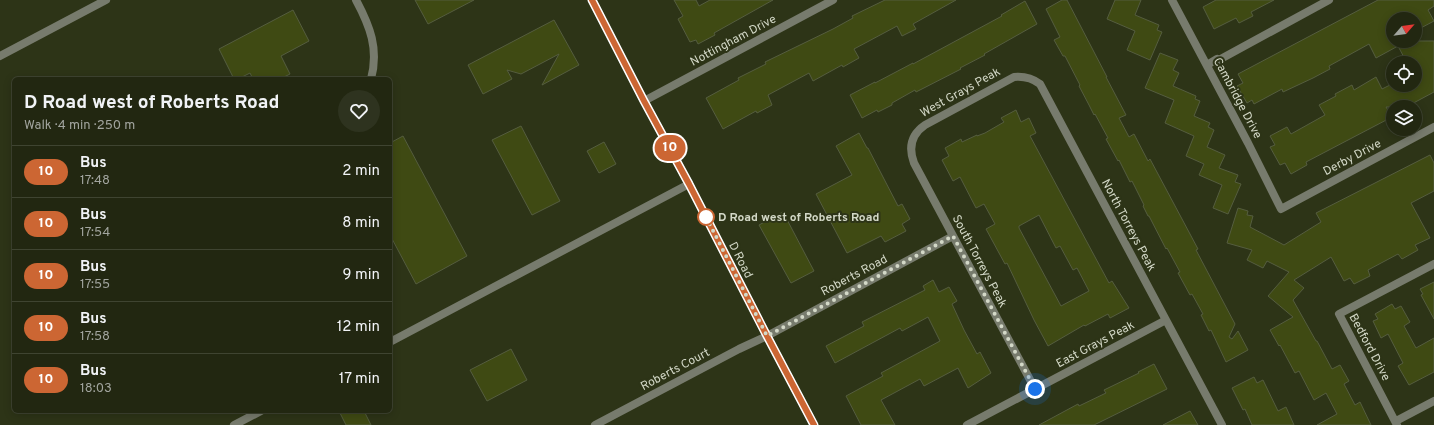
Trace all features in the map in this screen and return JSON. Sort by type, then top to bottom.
[{"type":"street","points":[[0,56],[106,0]]},
{"type":"street","points":[[356,0],[368,25],[372,38],[374,64],[371,77]]},
{"type":"street","name":"D Road","points":[[592,0],[814,425]]},
{"type":"street","name":"Nottingham Drive","points":[[644,101],[833,0]]},
{"type":"street","name":"Cambridge Drive","points":[[1172,0],[1281,209]]},
{"type":"street","points":[[1206,64],[1217,59],[1217,61],[1329,0]]},
{"type":"street","name":"West Grays Peak","points":[[912,142],[917,132],[926,124],[1014,77],[1028,78]]},
{"type":"street","name":"North Torreys Peak","points":[[1028,78],[1040,84],[1222,425]]},
{"type":"street","name":"Derby Drive","points":[[1281,209],[1434,127]]},
{"type":"street","name":"South Torreys Peak","points":[[912,142],[911,156],[914,163],[1035,389]]},
{"type":"street","points":[[392,341],[689,184]]},
{"type":"street","name":"Roberts Road","points":[[767,336],[953,236]]},
{"type":"street","name":"Bedford Drive","points":[[1396,423],[1339,314],[1434,264]]},
{"type":"street","name":"East Grays Peak","points":[[967,425],[1166,320]]},
{"type":"street","name":"Roberts Court","points":[[595,425],[739,349],[767,336]]},
{"type":"street","points":[[1396,423],[1434,401]]},
{"type":"street","points":[[234,425],[257,413]]},
{"type":"building","points":[[415,0],[474,0],[428,24]]},
{"type":"building","points":[[674,0],[696,0],[699,6],[710,0],[773,0],[714,33],[715,35],[698,44],[696,40],[690,42],[678,19],[683,16]]},
{"type":"building","points":[[885,0],[956,0],[913,24],[916,29],[902,36],[897,26],[854,49],[859,58],[843,67],[842,65],[813,81],[809,73],[768,95],[772,105],[757,113],[756,111],[723,129],[706,98],[739,80],[738,78],[766,64],[765,62],[833,29],[853,18],[852,16]]},
{"type":"building","points":[[1062,0],[1067,0],[1126,115],[1119,118],[1129,137],[1134,134],[1148,161],[1150,159],[1198,249],[1196,250],[1235,324],[1229,337],[1232,339],[1238,331],[1248,350],[1226,362],[1211,330],[1209,331],[1201,315],[1203,314],[1192,294],[1190,295],[1178,273],[1180,272],[1148,216],[1132,181],[1130,182],[1119,160],[1118,161],[1106,139],[1108,138],[1095,114],[1094,115],[1065,56],[1063,56],[1054,40],[1060,37],[1046,9]]},
{"type":"building","points":[[1115,0],[1141,0],[1135,15],[1159,25],[1157,30],[1162,32],[1150,60],[1127,50],[1135,31],[1107,19]]},
{"type":"building","points":[[1216,0],[1274,0],[1251,12],[1253,16],[1239,23],[1236,18],[1214,29],[1203,7]]},
{"type":"building","points":[[1378,0],[1434,0],[1434,6],[1428,10],[1434,21],[1422,27],[1422,12],[1386,12],[1386,48],[1394,48],[1376,58],[1369,44],[1329,66],[1330,69],[1313,78],[1283,92],[1282,89],[1254,104],[1252,100],[1247,103],[1237,86],[1243,83],[1238,74]]},
{"type":"building","points":[[1025,1],[1037,24],[960,68],[961,69],[916,92],[915,90],[878,112],[877,110],[862,118],[850,95],[913,64],[1002,16],[1001,15]]},
{"type":"building","points":[[293,10],[309,41],[281,56],[290,74],[284,77],[252,77],[250,73],[242,77],[233,77],[219,49]]},
{"type":"building","points":[[554,20],[579,65],[542,85],[559,54],[521,74],[507,70],[512,79],[483,94],[468,65]]},
{"type":"building","points":[[1422,41],[1434,41],[1434,92],[1419,100],[1386,100],[1386,120],[1306,162],[1307,165],[1291,174],[1285,163],[1280,165],[1270,147],[1275,145],[1270,136],[1287,127],[1291,134],[1325,115],[1319,105],[1352,85],[1354,90],[1376,77],[1382,89],[1386,87],[1386,92],[1422,92],[1422,56],[1403,56],[1399,48],[1422,48]]},
{"type":"building","points":[[1160,53],[1178,60],[1173,70],[1179,73],[1173,86],[1196,96],[1195,99],[1200,101],[1194,116],[1210,123],[1208,127],[1214,130],[1207,147],[1225,155],[1219,168],[1238,175],[1235,182],[1241,184],[1228,214],[1213,208],[1222,185],[1199,175],[1204,164],[1186,156],[1194,136],[1165,123],[1174,100],[1145,88]]},
{"type":"building","points":[[1016,110],[1021,122],[1029,118],[1036,133],[1030,136],[1109,283],[1112,281],[1129,308],[1110,318],[1108,314],[1085,326],[1084,325],[1048,346],[1007,263],[1005,264],[986,229],[995,224],[984,204],[976,208],[960,177],[953,181],[942,160],[949,156],[945,148],[961,139],[962,142],[985,133],[1004,122],[1001,118]],"holes":[[[1039,215],[1056,248],[1060,246],[1073,270],[1077,268],[1089,291],[1061,306],[1019,226]]]},
{"type":"building","points":[[521,126],[560,201],[532,215],[492,140]]},
{"type":"building","points":[[859,133],[898,206],[902,204],[910,219],[902,224],[906,231],[885,242],[881,236],[847,253],[816,194],[852,175],[836,146]]},
{"type":"building","points":[[403,136],[467,256],[416,284],[392,239],[392,142]]},
{"type":"building","points":[[604,142],[616,164],[599,173],[587,151]]},
{"type":"building","points":[[1430,155],[1434,163],[1434,191],[1411,203],[1430,238],[1415,245],[1418,250],[1402,259],[1398,254],[1368,270],[1370,276],[1354,284],[1350,278],[1344,281],[1331,257],[1294,280],[1304,288],[1293,300],[1332,369],[1340,365],[1349,381],[1344,384],[1355,405],[1360,402],[1371,425],[1317,425],[1337,414],[1326,393],[1314,400],[1299,371],[1295,373],[1270,330],[1293,317],[1268,296],[1289,272],[1267,261],[1263,268],[1247,260],[1252,250],[1227,243],[1238,208],[1248,211],[1247,215],[1253,216],[1250,227],[1284,245],[1321,222],[1316,213]]},
{"type":"building","points":[[783,212],[814,271],[791,283],[759,225]]},
{"type":"building","points":[[933,280],[939,292],[949,287],[957,301],[952,304],[964,330],[977,354],[980,352],[991,373],[968,388],[958,368],[924,386],[920,379],[881,400],[895,425],[861,425],[846,396],[883,376],[881,373],[940,341],[928,317],[902,331],[900,328],[835,363],[826,346],[864,326],[862,322],[925,290],[923,286]]},
{"type":"building","points":[[1434,282],[1434,319],[1421,295],[1423,294],[1420,289]]},
{"type":"building","points":[[1392,304],[1395,309],[1401,306],[1410,322],[1404,326],[1416,348],[1434,338],[1434,372],[1409,385],[1398,366],[1403,363],[1388,334],[1381,338],[1373,321],[1378,319],[1375,314]]},
{"type":"building","points":[[511,349],[527,380],[487,401],[470,370]]},
{"type":"building","points":[[1154,364],[1167,389],[1094,425],[1039,425],[1078,404],[1079,406],[1106,393],[1104,390]]},
{"type":"building","points":[[1254,377],[1257,383],[1263,380],[1278,411],[1286,407],[1294,425],[1252,425],[1245,409],[1243,410],[1232,388]]},
{"type":"building","points":[[1190,411],[1198,425],[1163,425]]},
{"type":"building","points":[[340,413],[365,413],[371,425],[346,425]]},
{"type":"bus line","name":"10","points":[[592,0],[814,425]]},
{"type":"place","name":"D Road west of Roberts Road","points":[[706,217]]},
{"type":"route","points":[[706,217],[703,211],[767,336],[953,236],[1035,389]]}]
